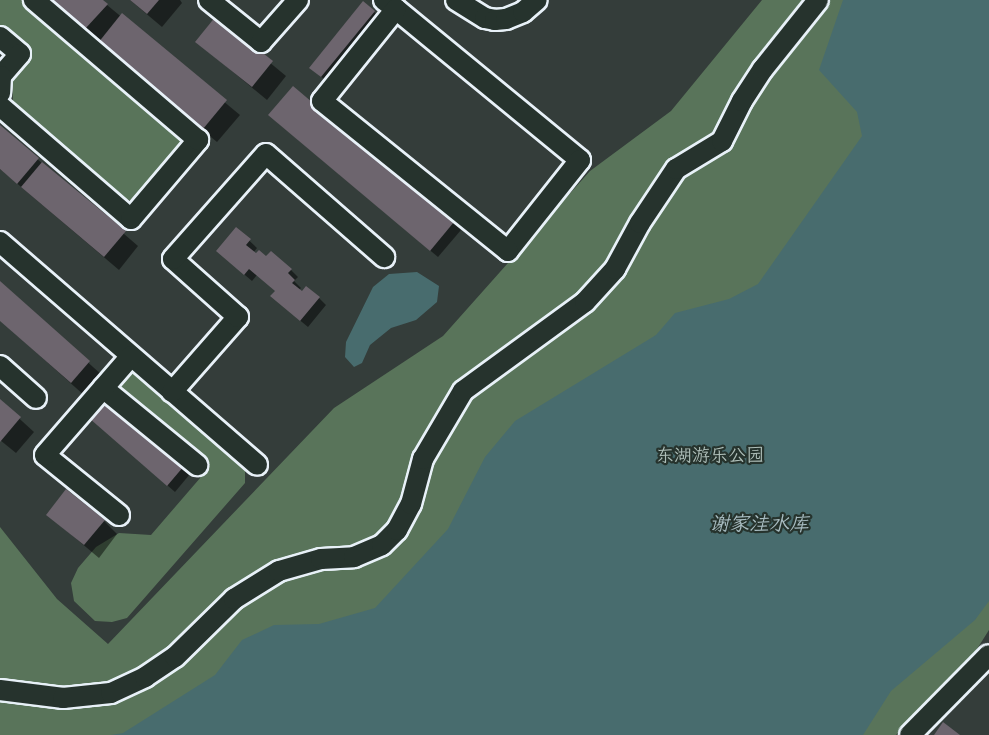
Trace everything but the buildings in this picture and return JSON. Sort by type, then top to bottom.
[{"type":"street","points":[[0,106],[131,219],[198,140],[34,0]]},
{"type":"street","points":[[209,0],[261,42],[297,0]]},
{"type":"street","points":[[456,0],[485,18],[495,20],[506,19],[523,12],[537,0]]},
{"type":"street","points":[[0,690],[63,698],[111,693],[145,676],[175,657],[234,599],[279,571],[321,559],[354,557],[382,545],[397,530],[411,504],[423,459],[463,391],[585,302],[615,269],[640,223],[676,169],[722,141],[742,101],[763,69],[818,0]]},
{"type":"street","points":[[390,5],[580,160],[508,251],[322,101],[390,5]]},
{"type":"street","points":[[0,37],[20,54],[1,76],[0,93]]},
{"type":"street","points":[[171,392],[238,317],[173,259],[266,154],[384,257]]},
{"type":"street","points":[[0,242],[257,465]]},
{"type":"street","points":[[119,515],[45,455],[131,356]]},
{"type":"street","points":[[0,366],[36,398]]},
{"type":"street","points":[[103,388],[198,465]]},
{"type":"street","points":[[910,735],[989,655]]},
{"type":"green space","points":[[0,0],[25,0],[180,133],[183,146],[134,202],[124,198],[13,103],[12,75],[30,53],[0,28]]},
{"type":"green space","name":"谢家洼水库","points":[[762,0],[989,0],[989,630],[970,660],[896,735],[0,735],[0,527],[57,599],[108,644],[334,408],[443,336],[590,171],[671,111]]},
{"type":"green space","points":[[137,371],[245,461],[245,483],[127,618],[112,622],[95,621],[74,601],[71,583],[78,568],[96,547],[119,533],[151,535],[207,470],[204,458],[120,386],[131,372]]},
{"type":"water","name":"谢家洼水库","points":[[843,0],[989,0],[989,601],[975,620],[891,691],[863,735],[111,735],[123,733],[215,675],[242,640],[274,625],[319,624],[375,608],[448,529],[485,457],[515,421],[656,335],[675,313],[729,299],[758,284],[862,136],[857,112],[819,70]]},
{"type":"water","points":[[417,272],[439,286],[437,302],[416,320],[391,328],[370,345],[362,363],[354,367],[345,357],[346,342],[373,287],[389,274]]},
{"type":"park label","name":"东湖游乐公园","points":[[710,455]]}]
